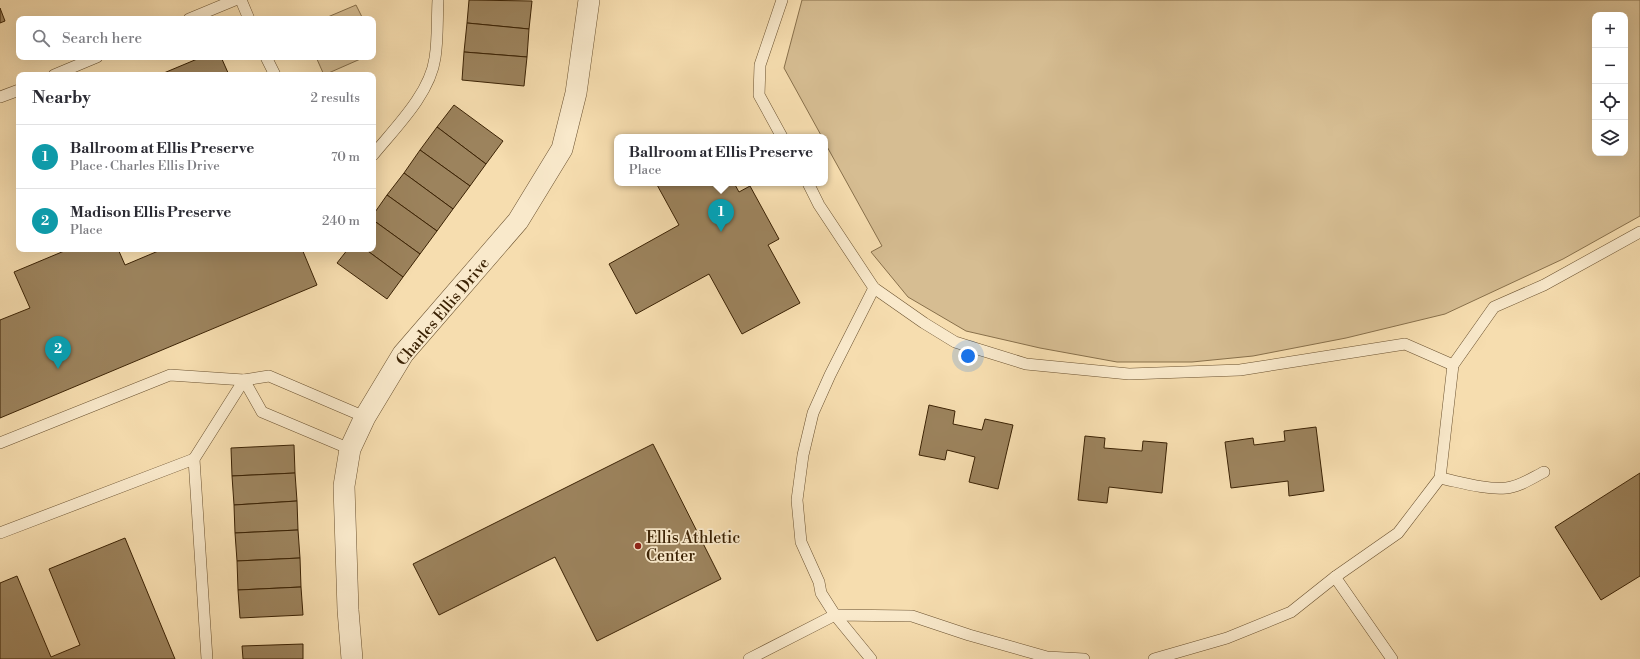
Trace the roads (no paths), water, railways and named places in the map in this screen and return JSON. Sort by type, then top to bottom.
[{"type":"street","name":"Charles Ellis Drive","points":[[352,659],[348,610],[344,486],[350,449],[365,417],[403,354],[518,222],[562,149],[576,93],[589,0]]},
{"type":"lane","points":[[196,16],[235,0]]},
{"type":"lane","points":[[241,0],[249,16]]},
{"type":"lane","points":[[376,151],[414,105],[428,83],[435,59],[438,0]]},
{"type":"lane","points":[[780,134],[759,95],[760,65],[782,0]]},
{"type":"lane","points":[[61,72],[90,60]]},
{"type":"lane","points":[[267,60],[273,72]]},
{"type":"lane","points":[[0,98],[16,91]]},
{"type":"lane","points":[[810,186],[820,205],[874,288],[924,324],[955,342],[1026,364],[1129,374],[1240,370],[1405,344],[1453,365]]},
{"type":"lane","points":[[1154,659],[1227,638],[1291,612],[1335,577],[1398,533],[1440,478],[1453,365],[1494,307],[1544,286],[1640,232]]},
{"type":"lane","points":[[870,659],[821,593],[819,582],[801,542],[797,500],[803,456],[813,413],[830,375],[874,288]]},
{"type":"lane","points":[[0,443],[170,375],[244,380],[269,376],[365,417]]},
{"type":"lane","points":[[244,380],[262,412],[350,449]]},
{"type":"lane","points":[[207,659],[194,459],[244,380]]},
{"type":"lane","points":[[0,533],[194,459]]},
{"type":"lane","points":[[1440,478],[1494,488],[1507,488],[1520,484],[1544,472]]},
{"type":"lane","points":[[1335,577],[1392,659]]},
{"type":"lane","points":[[749,659],[836,615],[912,616],[969,635],[1047,657],[1084,659]]},
{"type":"place","name":"Ballroom at Ellis Preserve","points":[[721,232]]},
{"type":"place","name":"Madison Ellis Preserve","points":[[58,369]]},
{"type":"place","name":"Ellis Athletic Center","points":[[638,546]]}]
